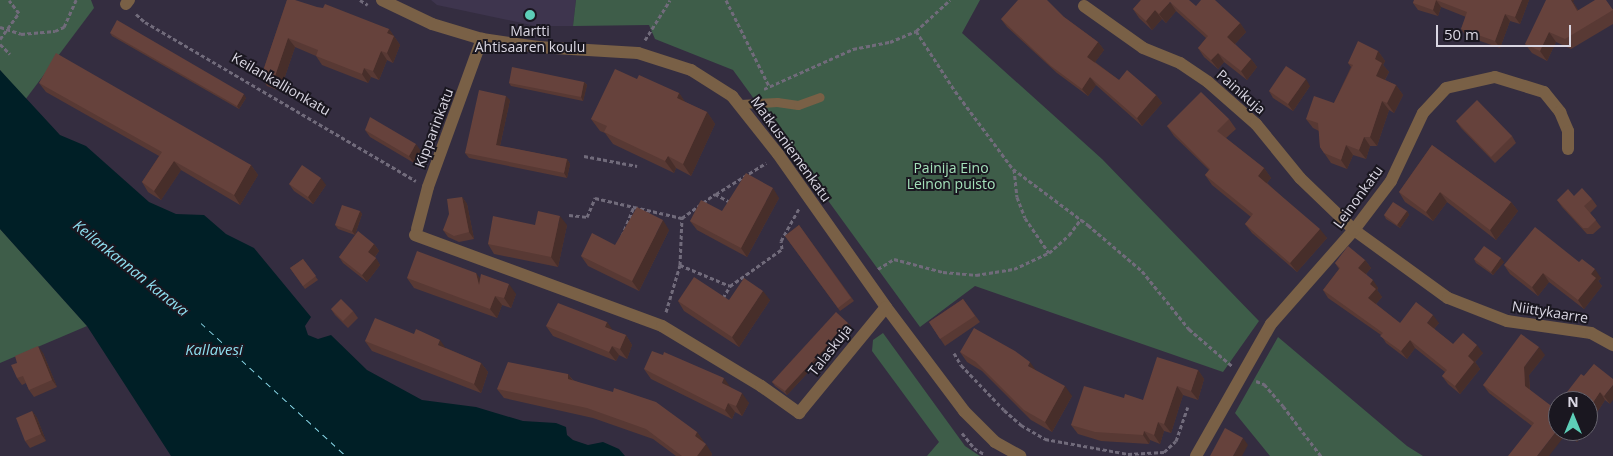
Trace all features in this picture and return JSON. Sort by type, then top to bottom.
[{"type":"street","name":"Matkusniemenkatu","points":[[378,4],[432,24],[482,39],[538,46],[638,53],[691,70],[736,100],[964,411],[995,442],[1020,456]]},
{"type":"street","name":"Painikuja","points":[[1084,6],[1143,48],[1180,64],[1208,82],[1256,124],[1300,178],[1354,230]]},
{"type":"street","name":"Kipparinkatu","points":[[482,39],[428,187],[416,232],[662,326]]},
{"type":"street","name":"Leinonkatu","points":[[1196,456],[1271,324],[1354,230],[1391,181],[1423,113],[1446,88],[1495,77],[1544,92],[1560,112],[1568,131],[1568,149]]},
{"type":"street","name":"Niittykaarre","points":[[1354,230],[1448,298],[1507,321],[1591,334],[1613,345]]},
{"type":"street","name":"Talaskuja","points":[[662,326],[762,386],[799,414],[886,307]]},
{"type":"lane","points":[[736,100],[798,104],[820,97]]},
{"type":"path","points":[[0,39],[19,13],[9,0]]},
{"type":"path","points":[[0,27],[6,30],[38,35],[54,32],[64,27],[76,0]]},
{"type":"path","points":[[360,0],[378,4]]},
{"type":"path","points":[[638,53],[669,0]]},
{"type":"path","points":[[726,0],[769,86]]},
{"type":"path","points":[[736,100],[853,49],[890,42],[916,31],[950,0]]},
{"type":"path","name":"Keilankallionkatu","points":[[127,2],[145,22],[428,187]]},
{"type":"path","points":[[916,31],[955,91],[1014,168],[1080,219],[1142,271],[1189,329],[1242,375],[1264,384],[1321,456]]},
{"type":"path","points":[[0,44],[10,54]]},
{"type":"path","points":[[584,156],[637,166]]},
{"type":"path","points":[[569,215],[587,217],[595,198],[682,218],[768,158],[775,168]]},
{"type":"path","points":[[1014,168],[1017,197],[1025,218],[1049,253]]},
{"type":"path","points":[[715,194],[738,206]]},
{"type":"path","points":[[723,298],[730,286],[782,249],[781,241],[801,205],[807,213]]},
{"type":"path","points":[[630,239],[621,235],[634,207]]},
{"type":"path","points":[[662,326],[680,265],[682,218]]},
{"type":"path","points":[[878,269],[894,259],[943,272],[976,275],[1014,269],[1049,253],[1069,235],[1080,219]]},
{"type":"path","points":[[680,265],[730,286]]},
{"type":"path","points":[[954,353],[961,365],[1004,410],[1021,425],[1045,439],[1128,454],[1164,452],[1176,441],[1188,407]]},
{"type":"path","points":[[956,425],[974,448],[986,456]]},
{"type":"shaded area","name":"Martti Ahtisaaren koulu","points":[[431,0],[576,0],[573,26],[536,26],[437,5]]},
{"type":"green space","points":[[0,0],[91,0],[94,8],[25,100],[0,70]]},
{"type":"green space","name":"Painija Eino Leinon puisto","points":[[576,0],[980,0],[962,33],[1102,159],[1259,321],[1223,372],[975,286],[920,327],[733,70],[655,39],[649,25],[573,26]]},
{"type":"green space","points":[[0,229],[87,326],[0,363]]},
{"type":"green space","points":[[883,333],[965,446],[980,456],[927,456],[939,442],[872,351],[873,340]]},
{"type":"green space","points":[[1278,337],[1407,446],[1423,456],[1270,456],[1235,413]]},
{"type":"water","name":"Kallavesi","points":[[0,70],[60,135],[86,146],[149,202],[176,214],[204,215],[226,234],[254,248],[311,317],[305,326],[308,335],[318,339],[331,335],[367,370],[422,400],[476,407],[523,421],[556,423],[566,427],[567,435],[573,440],[588,445],[603,442],[619,449],[625,456],[171,456],[87,326],[0,229]]},
{"type":"building","points":[[287,0],[295,0],[323,8],[325,4],[389,29],[387,33],[394,36],[387,53],[381,51],[373,71],[364,68],[362,74],[316,56],[318,50],[288,38],[273,82],[261,77]]},
{"type":"building","points":[[1018,0],[1047,0],[1064,17],[1098,42],[1087,57],[1119,80],[1127,70],[1156,95],[1137,118],[1090,77],[1082,89],[1051,66],[1001,19]]},
{"type":"building","points":[[1141,0],[1189,0],[1196,6],[1201,0],[1215,0],[1240,23],[1227,37],[1251,59],[1241,71],[1218,53],[1211,60],[1198,48],[1208,36],[1170,2],[1159,14],[1155,10],[1146,21],[1133,9]]},
{"type":"building","points":[[1414,0],[1436,0],[1433,10],[1413,3]]},
{"type":"building","points":[[1436,0],[1522,0],[1515,17],[1505,14],[1495,41],[1461,29],[1467,12]]},
{"type":"building","points":[[1546,0],[1571,0],[1577,11],[1595,0],[1606,0],[1613,10],[1565,39],[1549,32],[1540,51],[1525,44]]},
{"type":"building","points":[[117,20],[244,94],[237,106],[110,33]]},
{"type":"building","points":[[1358,41],[1378,51],[1375,59],[1382,63],[1376,76],[1396,85],[1387,103],[1382,101],[1370,137],[1364,137],[1359,150],[1346,145],[1341,160],[1324,153],[1320,147],[1318,123],[1306,119],[1314,96],[1334,103],[1353,65],[1348,63]]},
{"type":"building","points":[[56,53],[251,165],[234,195],[174,161],[154,191],[142,182],[162,152],[39,83]]},
{"type":"building","points":[[1286,66],[1306,79],[1288,104],[1269,91]]},
{"type":"building","points":[[512,67],[584,82],[581,97],[509,83]]},
{"type":"building","points":[[615,69],[637,79],[639,75],[679,93],[677,98],[707,112],[683,164],[668,156],[665,161],[604,132],[607,126],[591,119]]},
{"type":"building","points":[[479,90],[506,96],[496,145],[567,159],[564,173],[465,153]]},
{"type":"building","points":[[1201,92],[1229,119],[1217,131],[1264,168],[1258,176],[1320,229],[1290,263],[1245,224],[1253,214],[1205,175],[1210,169],[1167,126]]},
{"type":"building","points":[[1477,100],[1512,136],[1491,157],[1456,121]]},
{"type":"building","points":[[370,117],[416,144],[409,156],[365,130]]},
{"type":"building","points":[[1432,145],[1511,202],[1490,230],[1440,192],[1426,212],[1399,192]]},
{"type":"building","points":[[302,165],[321,178],[308,197],[289,184]]},
{"type":"building","points":[[746,173],[773,188],[741,248],[690,221],[701,200],[722,211]]},
{"type":"building","points":[[1582,188],[1592,199],[1584,206],[1596,220],[1588,228],[1583,228],[1557,200],[1568,189],[1574,196]]},
{"type":"building","points":[[462,197],[469,232],[454,236],[443,230],[449,214],[447,199]]},
{"type":"building","points":[[1393,202],[1407,211],[1397,225],[1384,215]]},
{"type":"building","points":[[342,205],[360,211],[352,231],[335,225]]},
{"type":"building","points":[[637,207],[663,220],[632,281],[581,256],[592,233],[615,245]]},
{"type":"building","points":[[538,211],[560,216],[551,257],[488,244],[493,216],[535,225]]},
{"type":"building","points":[[799,225],[851,298],[838,308],[785,236]]},
{"type":"building","points":[[1535,227],[1579,262],[1582,259],[1595,269],[1591,274],[1596,278],[1578,300],[1543,273],[1532,287],[1504,265]]},
{"type":"building","points":[[358,231],[374,244],[368,252],[376,258],[362,275],[339,257]]},
{"type":"building","points":[[1348,246],[1365,260],[1358,268],[1373,280],[1370,284],[1376,289],[1368,298],[1400,323],[1416,302],[1433,315],[1427,323],[1453,344],[1463,333],[1477,345],[1468,356],[1474,362],[1455,386],[1442,376],[1447,370],[1410,340],[1401,351],[1380,336],[1383,333],[1323,290],[1340,268],[1335,263]]},
{"type":"building","points":[[1484,246],[1501,258],[1491,272],[1474,259]]},
{"type":"building","points":[[417,251],[476,273],[479,285],[481,274],[509,284],[504,298],[495,296],[490,309],[407,278]]},
{"type":"building","points":[[303,259],[316,276],[303,286],[290,268]]},
{"type":"building","points":[[694,277],[729,300],[744,278],[763,291],[732,337],[678,301]]},
{"type":"building","points":[[341,299],[353,311],[343,321],[331,309]]},
{"type":"building","points":[[963,299],[975,316],[940,339],[929,322]]},
{"type":"building","points":[[558,303],[607,322],[605,327],[626,335],[620,349],[612,346],[609,352],[546,326]]},
{"type":"building","points":[[836,312],[848,323],[785,391],[772,382]]},
{"type":"building","points":[[375,318],[414,334],[416,329],[440,340],[438,345],[481,363],[474,384],[365,341]]},
{"type":"building","points":[[974,328],[1015,351],[1030,362],[1028,366],[1065,386],[1045,422],[1024,410],[976,362],[960,352]]},
{"type":"building","points":[[1521,334],[1539,347],[1524,367],[1525,386],[1548,403],[1549,441],[1537,456],[1508,456],[1534,423],[1483,385]]},
{"type":"building","points":[[38,346],[52,380],[29,390],[23,376],[17,378],[11,365],[17,363],[15,356]]},
{"type":"building","points":[[652,351],[663,355],[664,352],[724,378],[722,383],[742,393],[736,406],[728,403],[725,410],[644,369]]},
{"type":"building","points":[[1157,357],[1198,370],[1191,391],[1177,386],[1164,424],[1158,422],[1154,435],[1144,431],[1143,435],[1095,432],[1071,425],[1084,386],[1124,398],[1125,394],[1143,400]]},
{"type":"building","points":[[508,362],[568,374],[568,379],[613,392],[614,388],[656,402],[697,432],[695,436],[706,444],[697,456],[682,456],[646,429],[587,408],[497,389]]},
{"type":"building","points":[[1594,364],[1613,379],[1613,385],[1604,396],[1600,392],[1598,395],[1598,391],[1568,391],[1581,374],[1584,376]]},
{"type":"building","points":[[32,411],[41,434],[25,441],[16,418]]},
{"type":"building","points":[[1225,428],[1243,438],[1233,456],[1210,456]]},
{"type":"ferry route","points":[[201,323],[346,456]]},
{"type":"place","name":"Martti Ahtisaaren koulu","points":[[530,15]]},
{"type":"water label","name":"Keilankannan kanava","points":[[131,268]]}]
